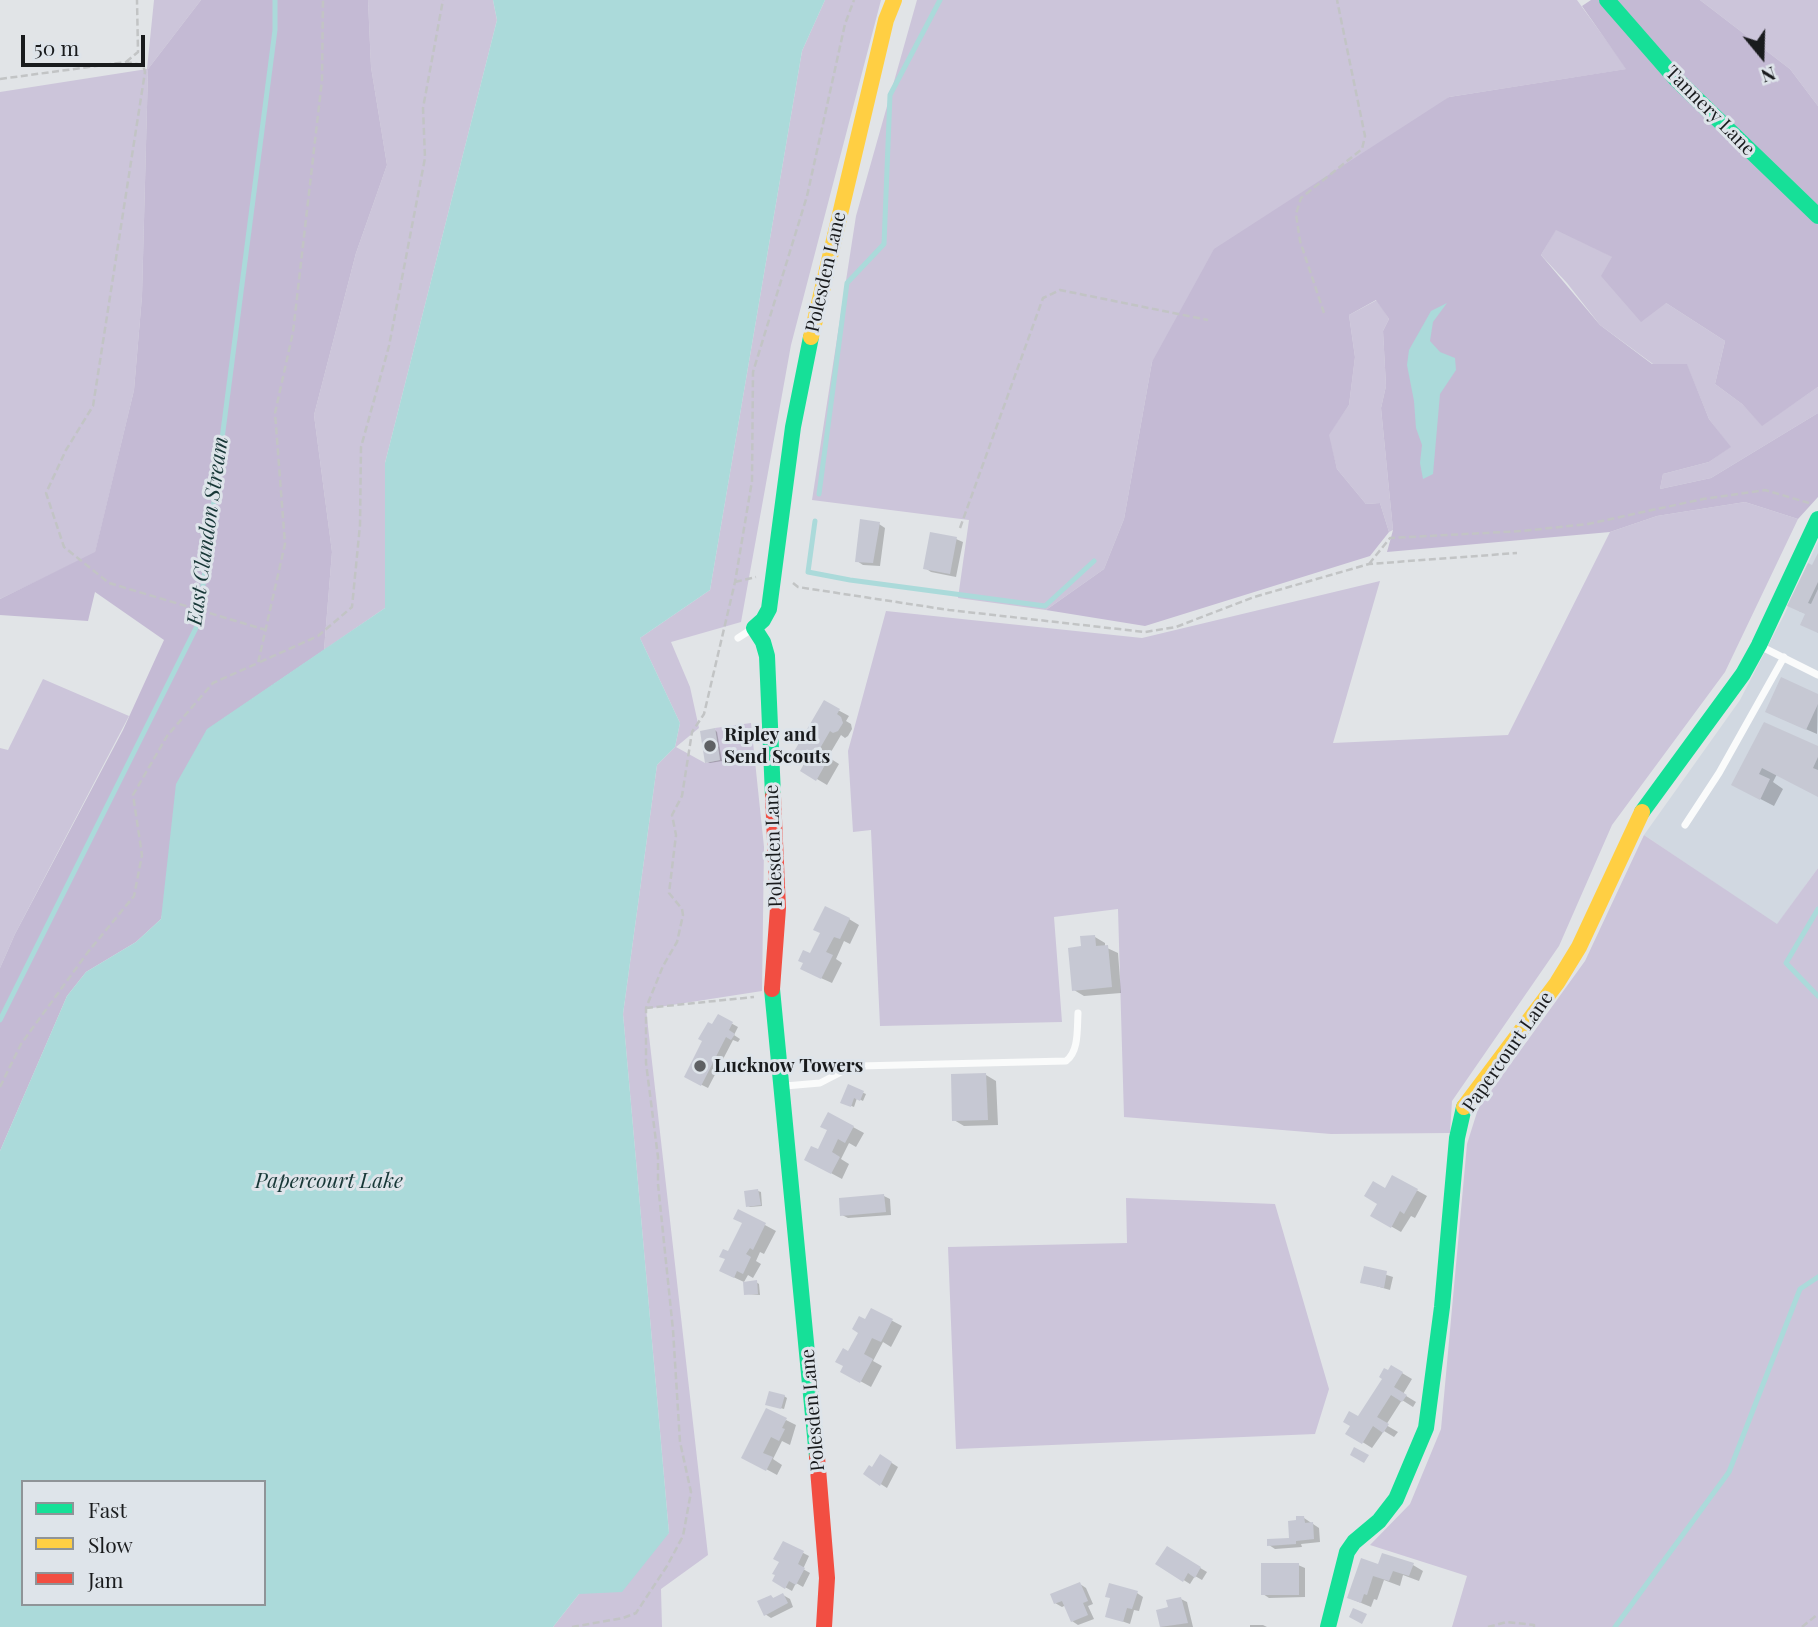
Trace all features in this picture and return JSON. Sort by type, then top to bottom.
[{"type":"street","name":"Polesden Lane","points":[[824,1627],[827,1578],[825,1538],[772,995],[778,908],[767,656],[763,642],[754,628],[763,620],[769,609],[793,427],[820,293],[886,20],[894,0]]},
{"type":"street","name":"Tannery Lane","points":[[1607,0],[1676,79],[1818,216]]},
{"type":"street","name":"Papercourt Lane","points":[[1328,1627],[1347,1552],[1354,1542],[1379,1521],[1396,1499],[1426,1428],[1442,1307],[1457,1138],[1464,1107],[1557,983],[1579,947],[1639,817],[1743,674],[1818,519]]},
{"type":"lane","points":[[738,638],[754,628]]},
{"type":"lane","points":[[1759,645],[1818,675]]},
{"type":"lane","points":[[1685,825],[1719,773],[1784,657]]},
{"type":"lane","points":[[781,1086],[820,1083],[849,1068],[859,1066],[1066,1061],[1075,1049],[1077,1013]]},
{"type":"path","points":[[127,62],[138,51],[137,0]]},
{"type":"path","points":[[258,663],[285,544],[275,413],[293,332],[323,80],[323,0]]},
{"type":"path","points":[[0,1087],[21,1044],[88,952],[134,896],[142,855],[133,795],[167,736],[213,683],[318,636],[352,607],[360,525],[361,447],[388,346],[425,158],[423,108],[443,0]]},
{"type":"path","points":[[572,1627],[623,1618],[636,1613],[683,1536],[691,1492],[680,1443],[658,1157],[646,1063],[646,1008],[663,966],[677,942],[683,915],[682,909],[669,893],[676,835],[672,815],[682,796],[692,732],[704,714],[735,582],[752,481],[753,372],[807,195],[845,24],[854,0]]},
{"type":"path","points":[[1325,313],[1300,241],[1296,214],[1301,198],[1362,149],[1365,136],[1337,0]]},
{"type":"path","points":[[0,79],[127,62],[143,65],[145,72],[93,406],[65,450],[46,493],[64,547],[108,583],[266,630]]},
{"type":"path","points":[[960,528],[1043,298],[1060,290],[1208,320]]},
{"type":"path","points":[[1369,564],[1390,538],[1523,531],[1588,524],[1703,499],[1765,490],[1818,506]]},
{"type":"path","points":[[774,571],[798,587],[949,610],[1144,632],[1176,627],[1254,597],[1369,564],[1517,553]]},
{"type":"path","points":[[646,1008],[772,995]]},
{"type":"path","points":[[1802,1627],[1818,1614]]},
{"type":"path","points":[[1488,1627],[1507,1622],[1534,1627]]},
{"type":"shaded area","points":[[154,0],[201,0],[148,69],[142,296],[134,390],[95,553],[0,599],[0,92],[147,69]]},
{"type":"shaded area","points":[[201,0],[368,0],[371,67],[387,165],[356,253],[314,415],[332,552],[324,650],[207,730],[161,919],[136,942],[86,972],[67,996],[0,1151],[0,968],[15,934],[123,730],[164,640],[95,592],[88,621],[0,615],[0,599],[95,552],[134,390],[142,296],[148,69]]},
{"type":"shaded area","points":[[368,0],[493,0],[497,20],[385,463],[385,608],[324,650],[332,552],[314,415],[356,253],[387,165],[371,67]]},
{"type":"shaded area","points":[[825,0],[881,0],[791,345],[741,622],[671,642],[690,687],[699,728],[676,747],[705,763],[720,760],[715,728],[751,723],[764,847],[762,991],[646,1009],[708,1555],[661,1589],[662,1627],[553,1627],[579,1594],[669,1533],[623,1014],[657,765],[675,747],[680,723],[640,638],[710,590],[802,51]]},
{"type":"shaded area","points":[[917,0],[1577,0],[1627,69],[1449,97],[1152,362],[1124,519],[1104,569],[1046,610],[958,598],[969,520],[812,500],[856,216]]},
{"type":"shaded area","points":[[1591,0],[1700,0],[1790,69],[1818,106],[1818,387],[1762,426],[1742,404],[1715,384],[1725,341],[1666,303],[1641,322],[1601,276],[1612,257],[1556,230],[1541,255],[1600,325],[1652,364],[1687,364],[1709,419],[1731,447],[1709,462],[1663,474],[1660,489],[1711,478],[1818,413],[1818,497],[1798,519],[1745,502],[1657,516],[1610,532],[1387,552],[1393,530],[1381,408],[1386,386],[1383,331],[1389,319],[1376,300],[1349,315],[1355,357],[1349,405],[1329,435],[1337,469],[1366,504],[1380,503],[1389,532],[1370,556],[1145,626],[1046,610],[1104,569],[1124,519],[1152,362],[1214,249],[1449,97],[1626,69],[1582,6]]},
{"type":"shaded area","points":[[1700,0],[1818,0],[1818,106],[1790,69]]},
{"type":"shaded area","points":[[1556,229],[1613,257],[1666,303],[1725,341],[1715,384],[1742,404],[1762,425],[1818,387],[1818,413],[1711,478],[1660,489],[1663,474],[1709,462],[1730,447],[1709,419],[1687,365],[1653,364],[1600,325],[1541,255]]},
{"type":"shaded area","points":[[1377,300],[1389,319],[1383,331],[1386,386],[1381,408],[1393,530],[1389,532],[1380,503],[1366,504],[1337,469],[1328,435],[1349,405],[1355,357],[1349,315]]},
{"type":"shaded area","points":[[1745,502],[1798,519],[1725,672],[1612,825],[1559,946],[1452,1101],[1450,1133],[1331,1134],[1124,1117],[1118,909],[1054,917],[1062,1022],[880,1026],[871,830],[853,832],[848,751],[886,611],[1142,638],[1380,581],[1333,743],[1508,735],[1610,532],[1657,516]]},
{"type":"shaded area","points":[[1818,541],[1818,868],[1777,925],[1644,835],[1740,700]]},
{"type":"shaded area","points":[[43,679],[129,716],[15,934],[0,968],[0,748],[8,750]]},
{"type":"shaded area","points":[[1644,835],[1777,924],[1818,868],[1818,1627],[1452,1627],[1467,1576],[1370,1545],[1410,1504],[1441,1429],[1467,1144],[1478,1109],[1585,961]]},
{"type":"shaded area","points":[[1126,1198],[1275,1204],[1329,1389],[1315,1434],[956,1449],[948,1247],[1127,1243]]},
{"type":"water","name":"Papercourt Lake","points":[[493,0],[825,0],[802,51],[710,590],[640,638],[680,723],[675,747],[657,765],[623,1014],[669,1533],[622,1592],[579,1594],[553,1627],[0,1627],[0,1151],[67,996],[86,972],[136,942],[161,919],[176,784],[207,729],[385,608],[385,463],[497,20]]},
{"type":"water","points":[[1447,303],[1433,322],[1430,341],[1440,352],[1455,358],[1456,370],[1440,394],[1433,474],[1423,479],[1420,463],[1422,445],[1416,428],[1407,365],[1409,350],[1431,311]]},
{"type":"building","points":[[860,519],[880,522],[873,563],[855,562]]},
{"type":"building","points":[[930,532],[957,537],[950,574],[923,569]]},
{"type":"building","points":[[1818,553],[1818,582],[1808,603],[1811,604],[1818,589],[1818,633],[1800,625],[1805,614],[1787,606],[1808,563],[1812,565]]},
{"type":"building","points":[[1781,677],[1818,694],[1818,704],[1806,730],[1765,712]]},
{"type":"building","points":[[824,700],[840,709],[837,714],[843,723],[838,731],[830,731],[819,750],[830,756],[816,781],[800,771],[805,762],[792,755]]},
{"type":"building","points":[[1764,722],[1818,746],[1818,757],[1813,768],[1818,770],[1818,797],[1762,768],[1759,774],[1770,779],[1760,800],[1731,785]]},
{"type":"building","name":"Ripley and Send Scouts","points":[[715,728],[720,760],[705,763],[700,731]]},
{"type":"building","points":[[825,906],[850,918],[840,939],[834,937],[826,952],[833,955],[821,979],[800,969],[803,963],[798,961],[803,950],[810,953],[820,933],[813,930]]},
{"type":"building","points":[[1095,935],[1096,946],[1108,945],[1112,987],[1072,991],[1068,948],[1081,946],[1080,936]]},
{"type":"building","points":[[718,1014],[733,1022],[729,1030],[735,1034],[731,1040],[726,1037],[701,1086],[684,1077],[702,1041],[698,1039],[708,1022],[712,1024]]},
{"type":"building","points":[[986,1073],[988,1120],[952,1121],[951,1074]]},
{"type":"building","points":[[848,1084],[864,1091],[860,1101],[854,1098],[851,1107],[840,1103]]},
{"type":"building","points":[[828,1112],[854,1126],[845,1143],[838,1139],[832,1152],[840,1157],[831,1174],[804,1160],[811,1146],[818,1149],[827,1130],[820,1127]]},
{"type":"building","points":[[1392,1175],[1418,1189],[1404,1214],[1400,1211],[1391,1228],[1370,1216],[1377,1204],[1364,1196],[1373,1181],[1385,1188]]},
{"type":"building","points":[[758,1189],[761,1205],[746,1207],[744,1191]]},
{"type":"building","points":[[884,1194],[886,1212],[840,1216],[839,1198]]},
{"type":"building","points":[[738,1209],[766,1223],[753,1250],[750,1248],[746,1254],[751,1257],[743,1274],[737,1271],[734,1278],[719,1271],[725,1259],[719,1257],[723,1249],[728,1251],[742,1223],[733,1219]]},
{"type":"building","points":[[1364,1266],[1387,1271],[1384,1288],[1360,1283]]},
{"type":"building","points":[[757,1280],[758,1294],[744,1295],[743,1282]]},
{"type":"building","points":[[871,1308],[893,1319],[881,1342],[872,1338],[864,1354],[873,1359],[860,1383],[840,1372],[843,1366],[835,1362],[843,1348],[848,1351],[858,1333],[852,1329],[859,1316],[865,1319]]},
{"type":"building","points":[[1391,1365],[1403,1372],[1394,1387],[1407,1395],[1402,1402],[1391,1395],[1377,1417],[1389,1424],[1383,1433],[1373,1426],[1362,1444],[1345,1434],[1350,1426],[1343,1422],[1349,1411],[1358,1416],[1382,1379],[1379,1377],[1384,1368],[1388,1370]]},
{"type":"building","points":[[769,1391],[785,1395],[781,1409],[765,1405]]},
{"type":"building","points":[[766,1408],[787,1418],[779,1441],[771,1437],[763,1453],[773,1457],[766,1471],[741,1458]]},
{"type":"building","points":[[1354,1447],[1369,1455],[1364,1463],[1350,1455]]},
{"type":"building","points":[[880,1454],[892,1462],[880,1486],[863,1474],[869,1465],[872,1467]]},
{"type":"building","points":[[1296,1516],[1304,1516],[1305,1523],[1313,1522],[1314,1539],[1296,1541],[1296,1544],[1267,1546],[1267,1539],[1289,1538],[1288,1521],[1296,1520]]},
{"type":"building","points":[[783,1541],[804,1551],[798,1564],[805,1568],[796,1585],[789,1581],[785,1589],[772,1581],[775,1575],[772,1574],[779,1562],[773,1559]]},
{"type":"building","points":[[1167,1546],[1201,1567],[1195,1578],[1188,1573],[1183,1582],[1155,1564]]},
{"type":"building","points":[[1382,1553],[1414,1563],[1409,1576],[1393,1571],[1389,1581],[1373,1576],[1367,1595],[1364,1594],[1361,1603],[1347,1598],[1361,1558],[1378,1564]]},
{"type":"building","points":[[1261,1563],[1299,1563],[1299,1595],[1261,1595]]},
{"type":"building","points":[[1080,1582],[1088,1601],[1083,1603],[1088,1615],[1071,1622],[1062,1601],[1054,1604],[1050,1594]]},
{"type":"building","points":[[1109,1583],[1138,1591],[1132,1609],[1127,1608],[1123,1622],[1105,1617],[1110,1598],[1105,1597]]},
{"type":"building","points":[[783,1593],[788,1603],[764,1616],[757,1601]]},
{"type":"building","points":[[1181,1597],[1188,1623],[1160,1627],[1156,1610],[1168,1607],[1166,1600]]},
{"type":"building","points":[[1353,1608],[1367,1614],[1362,1624],[1349,1617]]},
{"type":"waterway","name":"East Clandon Stream","points":[[0,1020],[198,624],[275,30],[275,0]]},
{"type":"waterway","points":[[819,494],[847,283],[884,244],[890,95],[940,0]]},
{"type":"waterway","points":[[815,521],[808,572],[850,580],[1045,606],[1094,561]]},
{"type":"waterway","points":[[1818,909],[1786,963],[1818,996]]},
{"type":"waterway","points":[[1615,1627],[1729,1472],[1800,1289],[1818,1277]]},
{"type":"traffic: fast","points":[[1607,0],[1676,79],[1818,216]]},
{"type":"traffic: fast","points":[[773,796],[767,656],[763,642],[754,628],[763,620],[769,609],[793,427],[811,337]]},
{"type":"traffic: fast","points":[[1642,812],[1743,674],[1818,519]]},
{"type":"traffic: fast","points":[[772,989],[817,1457]]},
{"type":"traffic: fast","points":[[1328,1627],[1347,1552],[1354,1542],[1379,1521],[1396,1499],[1426,1428],[1442,1307],[1457,1138],[1464,1107]]},
{"type":"traffic: slow","points":[[811,337],[886,20],[894,0]]},
{"type":"traffic: slow","points":[[1464,1107],[1557,983],[1579,947],[1642,812]]},
{"type":"traffic: jam","points":[[772,989],[778,908],[773,796]]},
{"type":"traffic: jam","points":[[817,1457],[827,1578],[824,1627]]},
{"type":"place","name":"Ripley and Send Scouts","points":[[710,746]]},
{"type":"place","name":"Lucknow Towers","points":[[700,1066]]}]
